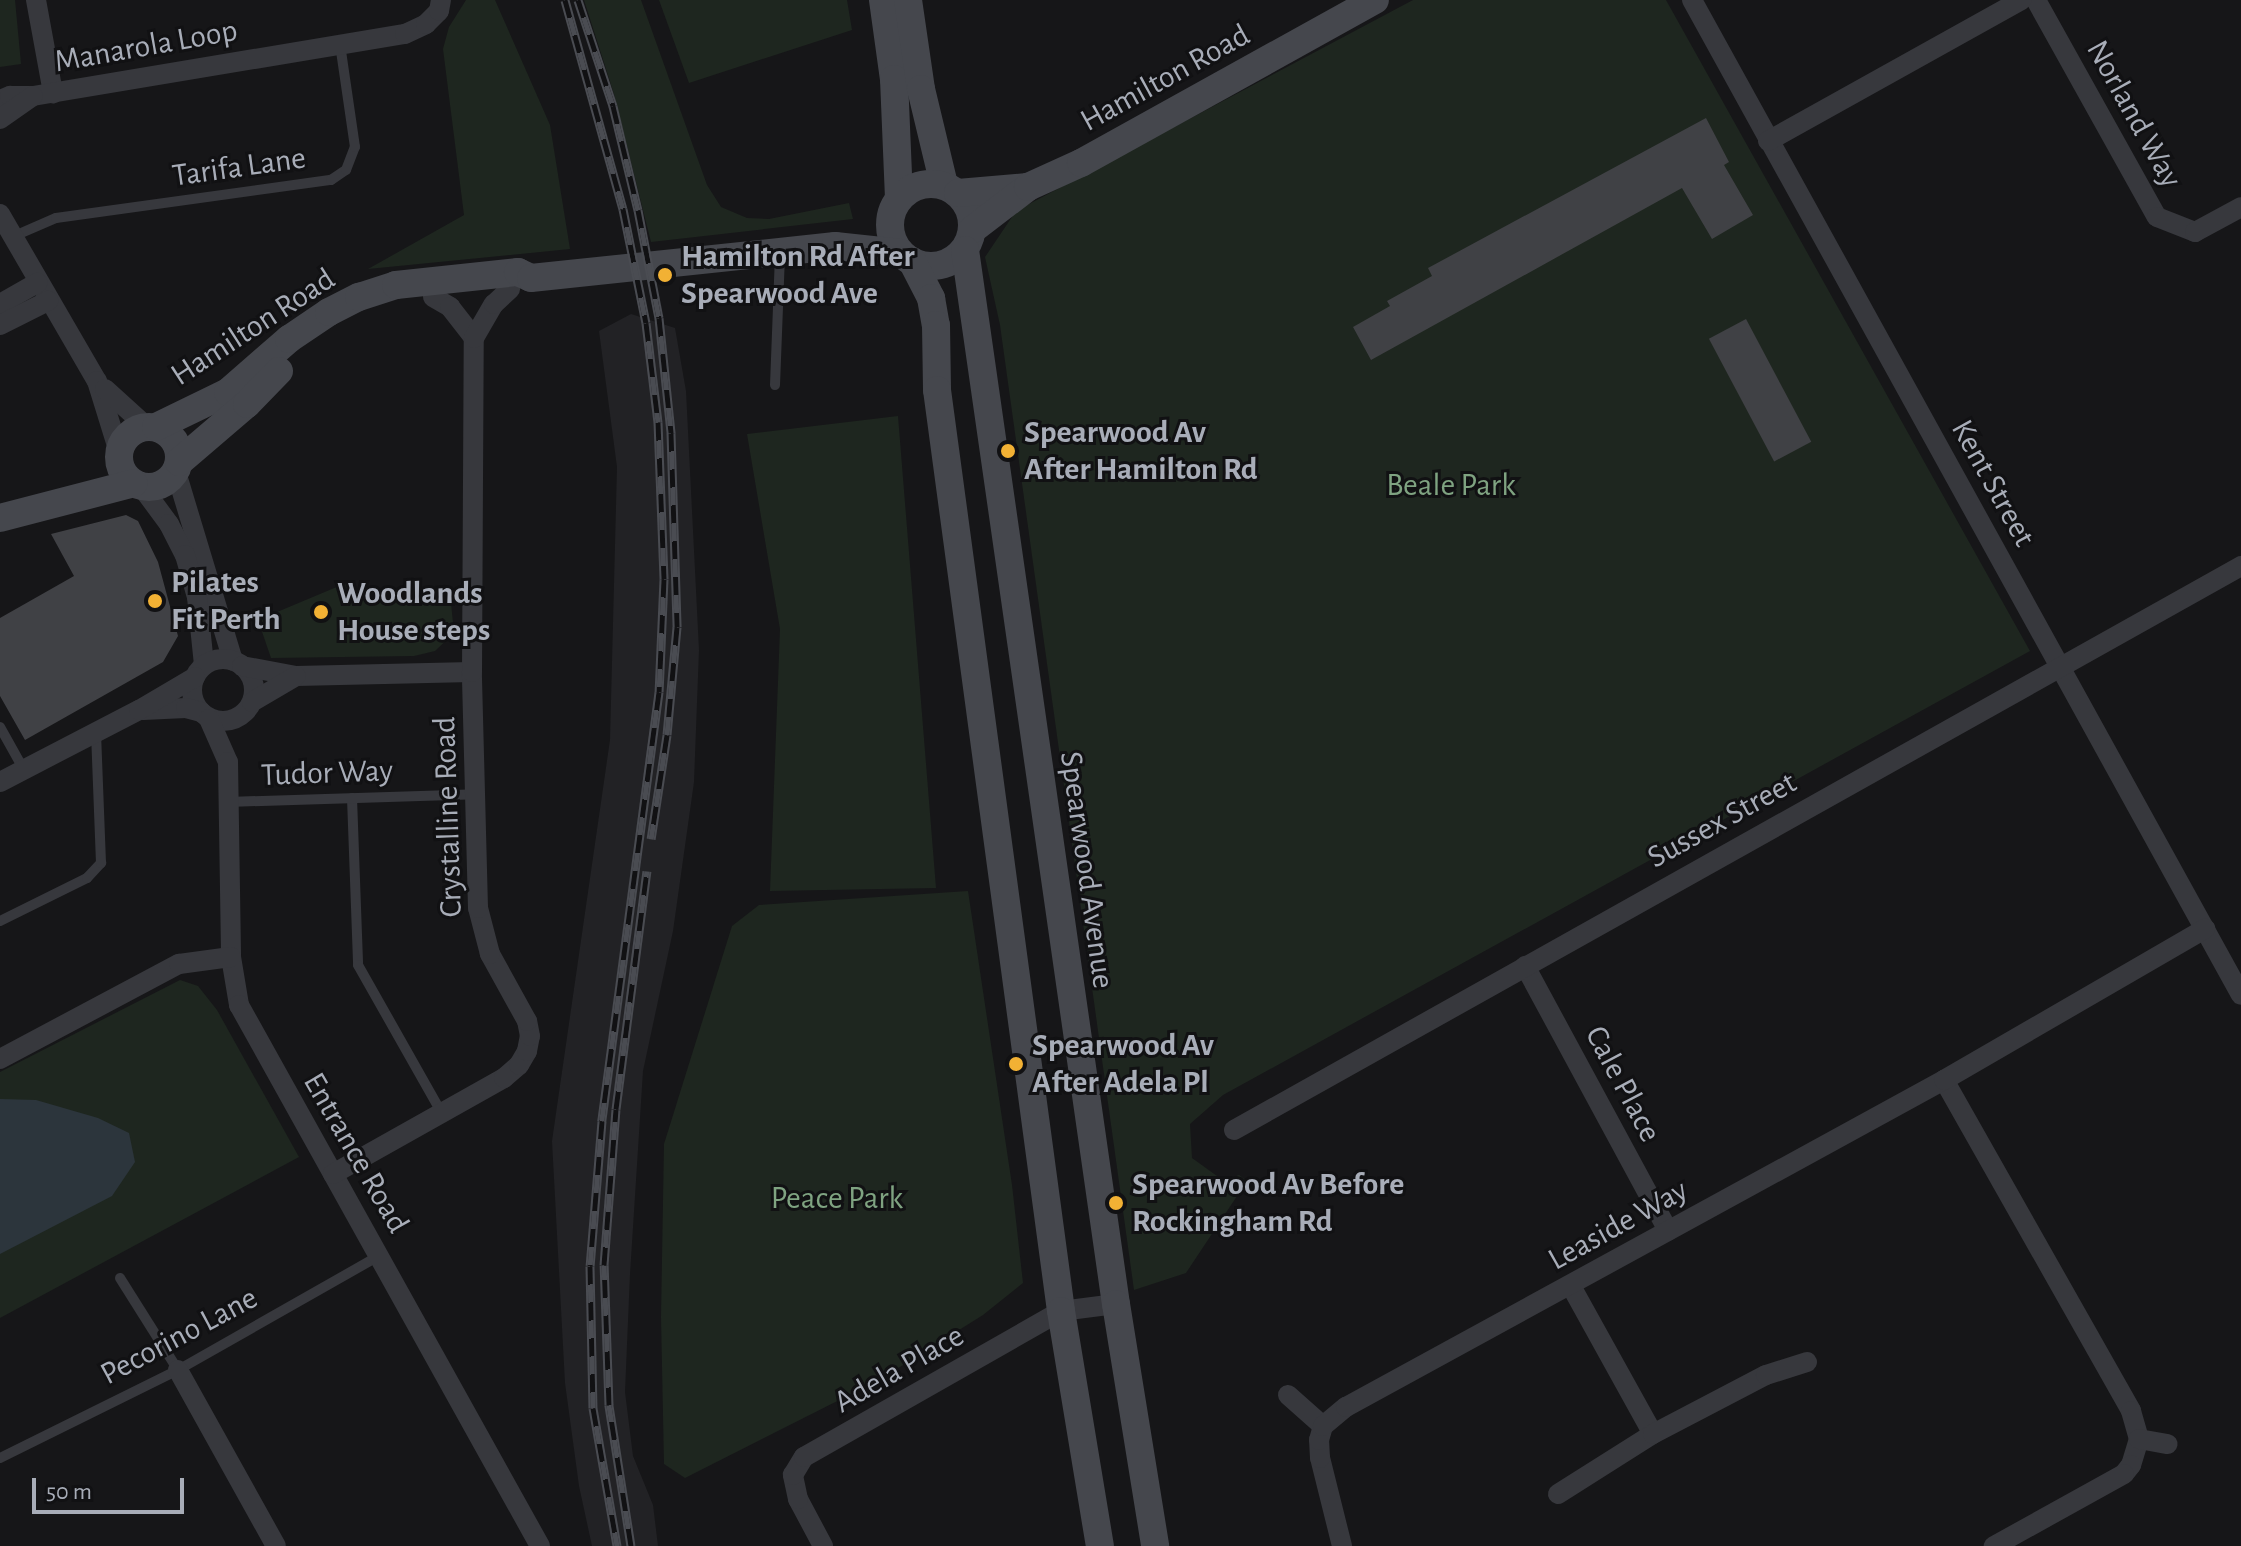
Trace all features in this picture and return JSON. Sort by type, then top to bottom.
[{"type":"main road","points":[[883,0],[894,79],[895,210],[891,233],[931,298],[936,325],[937,390],[1061,1311],[1100,1546]]},
{"type":"main road","points":[[907,257],[935,266],[946,263],[968,240],[972,217],[951,189],[921,89],[908,0]]},
{"type":"main road","name":"Hamilton Road","points":[[968,240],[1028,187],[1081,163],[1375,0]]},
{"type":"main road","points":[[895,210],[919,185],[951,189]]},
{"type":"main road","name":"Hamilton Road","points":[[951,189],[1028,187]]},
{"type":"main road","name":"Hamilton Road","points":[[835,246],[895,210]]},
{"type":"main road","name":"Spearwood Avenue","points":[[968,240],[1116,1304],[1155,1546]]},
{"type":"main road","name":"Hamilton Road","points":[[178,467],[321,335],[376,308],[521,284],[780,250],[835,246],[907,257]]},
{"type":"main road","name":"Hamilton Road","points":[[151,427],[228,392],[289,339],[359,297],[425,281],[518,272],[521,284]]},
{"type":"main road","points":[[0,503],[70,484],[119,454],[128,435],[151,427],[177,444],[178,467],[164,483],[137,484],[0,518]]},
{"type":"main road","points":[[119,454],[123,471],[137,484]]},
{"type":"street","points":[[36,0],[43,94]]},
{"type":"street","name":"Manarola Loop","points":[[0,100],[405,34],[426,24],[439,11],[441,0]]},
{"type":"street","name":"Kent Street","points":[[1692,0],[2241,995]]},
{"type":"street","points":[[1768,141],[2021,0]]},
{"type":"street","name":"Norland Way","points":[[2036,0],[2157,217],[2195,232],[2241,207]]},
{"type":"street","name":"Manarola Loop","points":[[0,119],[43,94]]},
{"type":"street","points":[[0,214],[42,292],[97,381],[119,454]]},
{"type":"street","points":[[433,297],[464,321],[474,338],[494,304],[521,284]]},
{"type":"street","points":[[0,304],[42,292]]},
{"type":"street","points":[[0,325],[42,292]]},
{"type":"street","name":"Crystalline Road","points":[[333,1174],[504,1078],[519,1065],[530,1036],[527,1021],[490,954],[478,908],[472,672],[474,338]]},
{"type":"street","points":[[97,381],[151,427]]},
{"type":"street","points":[[178,467],[238,663],[253,682],[247,708]]},
{"type":"street","points":[[137,484],[169,524],[185,555],[197,597],[199,671],[191,693],[205,715]]},
{"type":"street","name":"Sussex Street","points":[[1234,1130],[2241,566]]},
{"type":"street","points":[[0,782],[139,710],[214,660],[296,676],[472,672]]},
{"type":"street","points":[[139,710],[186,708],[229,721],[296,676]]},
{"type":"street","name":"Entrance Road","points":[[247,708],[228,762],[233,983],[249,1026],[540,1545]]},
{"type":"street","name":"Entrance Road","points":[[205,715],[228,762]]},
{"type":"street","name":"Leaside Way","points":[[1323,1426],[1346,1407],[1944,1080],[2205,929]]},
{"type":"street","points":[[0,1059],[179,964],[231,957]]},
{"type":"street","name":"Cale Place","points":[[1525,966],[1668,1231]]},
{"type":"street","points":[[1944,1080],[2131,1411],[2139,1439],[2131,1465],[2124,1474],[1994,1546]]},
{"type":"street","points":[[1571,1286],[1653,1434]]},
{"type":"street","name":"Adela Place","points":[[823,1546],[793,1475],[804,1457],[1061,1311],[1116,1304]]},
{"type":"street","points":[[1558,1494],[1653,1434],[1766,1375],[1807,1362]]},
{"type":"street","points":[[178,1370],[276,1546]]},
{"type":"street","points":[[1288,1395],[1323,1426],[1320,1458],[1342,1546]]},
{"type":"street","points":[[2139,1439],[2168,1444]]},
{"type":"lane","name":"Tarifa Lane","points":[[12,237],[56,218],[331,180],[346,170],[355,147],[340,44]]},
{"type":"lane","points":[[775,385],[780,250]]},
{"type":"lane","points":[[0,727],[24,770]]},
{"type":"lane","points":[[0,921],[87,878],[101,863],[96,731]]},
{"type":"lane","name":"Tudor Way","points":[[228,802],[476,794]]},
{"type":"lane","points":[[352,798],[358,965],[441,1112]]},
{"type":"lane","name":"Pecorino Lane","points":[[0,1458],[178,1370],[379,1256]]},
{"type":"lane","points":[[120,1278],[178,1370]]},
{"type":"shaded area","points":[[631,314],[675,328],[686,391],[699,650],[694,782],[673,931],[643,1071],[630,1274],[625,1392],[633,1456],[653,1505],[658,1546],[592,1546],[579,1486],[565,1383],[552,1141],[610,740],[617,467],[599,331]]},
{"type":"shaded area","points":[[0,1099],[36,1100],[98,1118],[129,1133],[135,1162],[112,1196],[0,1254]]},
{"type":"green space","points":[[0,0],[15,0],[21,64],[0,67]]},
{"type":"green space","points":[[466,0],[495,0],[550,125],[570,249],[368,269],[464,215],[443,49],[449,27]]},
{"type":"green space","points":[[584,0],[641,0],[707,185],[721,207],[747,218],[769,219],[849,203],[853,219],[651,242],[614,94]]},
{"type":"green space","points":[[659,0],[847,0],[852,30],[689,83]]},
{"type":"green space","name":"Beale Park","points":[[1413,0],[1666,0],[2030,651],[1223,1095],[1190,1124],[1192,1158],[1224,1181],[1239,1175],[1247,1181],[1186,1273],[1134,1290],[1000,325],[985,257],[1016,211]]},
{"type":"green space","points":[[898,416],[936,888],[770,891],[780,629],[747,434]]},
{"type":"green space","points":[[351,581],[358,591],[374,588],[376,593],[450,593],[454,633],[435,651],[414,656],[271,658],[258,620]]},
{"type":"green space","name":"Peace Park","points":[[968,891],[1012,1185],[1023,1283],[983,1315],[879,1380],[685,1478],[664,1464],[661,1317],[664,1144],[732,926],[759,905]]},
{"type":"green space","points":[[180,980],[198,986],[217,1010],[299,1157],[0,1318],[0,1072]]},
{"type":"building","points":[[1706,118],[1729,162],[1724,165],[1753,215],[1712,239],[1682,188],[1371,360],[1353,327],[1390,306],[1387,301],[1432,276],[1428,268]]},
{"type":"building","points":[[1746,319],[1811,442],[1774,461],[1709,339]]},
{"type":"building","points":[[126,515],[138,521],[158,562],[178,636],[163,662],[25,740],[0,696],[0,618],[74,576],[51,534]]},
{"type":"railway","points":[[565,0],[623,209],[646,323],[658,422],[664,579],[659,692],[602,1121],[590,1266],[593,1408],[617,1546]]},
{"type":"railway","points":[[578,0],[613,106],[638,210],[659,318],[671,433],[677,627],[667,735],[651,839]]},
{"type":"railway","points":[[631,1546],[609,1405],[604,1265],[616,1109],[647,871]]},
{"type":"place","name":"Hamilton Rd After Spearwood Ave","points":[[665,275]]},
{"type":"place","name":"Spearwood Av After Hamilton Rd","points":[[1008,451]]},
{"type":"place","name":"Pilates Fit Perth","points":[[155,601]]},
{"type":"place","name":"Woodlands House steps","points":[[321,612]]},
{"type":"place","name":"Spearwood Av After Adela Pl","points":[[1016,1064]]},
{"type":"place","name":"Spearwood Av Before Rockingham Rd","points":[[1116,1203]]}]
